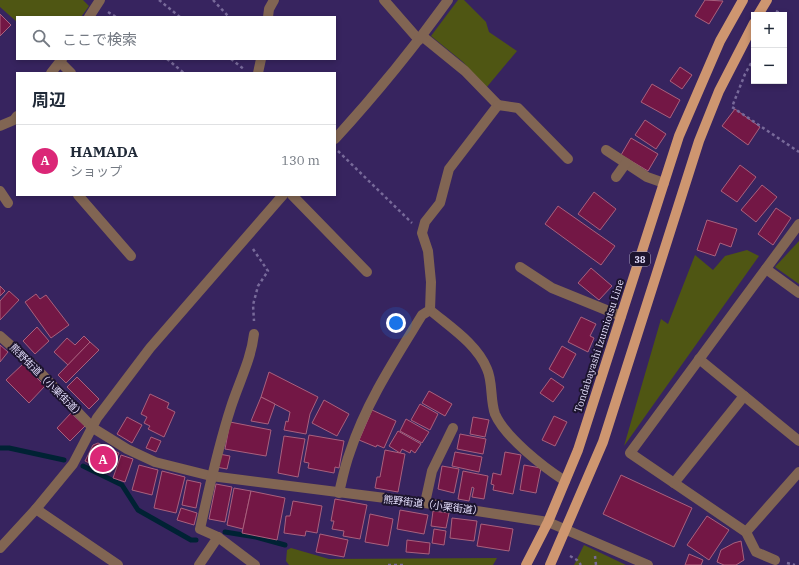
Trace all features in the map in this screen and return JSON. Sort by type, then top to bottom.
[{"type":"main road","name":"Tondabayashi Izumiotsu Line","points":[[526,565],[548,522],[578,450],[679,136],[720,41],[743,0]]},
{"type":"main road","points":[[760,12],[768,0]]},
{"type":"main road","name":"38","points":[[550,565],[603,442],[698,141],[719,91],[751,28]]},
{"type":"street","points":[[90,16],[100,0]]},
{"type":"street","points":[[268,16],[269,9],[274,0]]},
{"type":"street","points":[[384,0],[421,38],[465,71],[498,105],[518,108],[568,160]]},
{"type":"street","points":[[336,138],[378,92],[421,38],[448,0]]},
{"type":"street","points":[[52,72],[61,60],[70,72]]},
{"type":"street","points":[[258,72],[261,60]]},
{"type":"street","points":[[430,310],[431,282],[428,257],[422,233],[424,222],[440,203],[449,169],[498,105]]},
{"type":"street","points":[[0,126],[16,120]]},
{"type":"street","points":[[606,150],[646,177],[664,183]]},
{"type":"street","points":[[616,178],[626,163]]},
{"type":"street","points":[[0,191],[8,203]]},
{"type":"street","points":[[79,196],[130,256]]},
{"type":"street","points":[[0,548],[36,509],[73,464],[97,418],[150,348],[282,196]]},
{"type":"street","points":[[293,196],[367,272]]},
{"type":"street","points":[[775,560],[756,552],[746,532],[630,453],[799,224]]},
{"type":"street","points":[[520,267],[531,276],[552,288],[621,316]]},
{"type":"street","points":[[766,269],[799,293]]},
{"type":"street","points":[[430,310],[476,350],[488,369],[495,414],[512,437],[535,460],[565,481]]},
{"type":"street","points":[[339,493],[350,451],[371,403],[402,347],[422,315],[430,310]]},
{"type":"street","points":[[254,334],[252,350],[231,406],[211,476],[200,529],[218,537],[255,565]]},
{"type":"street","name":"熊野街道（小栗街道）","points":[[0,336],[33,365],[92,428],[127,449],[155,462],[211,476],[425,503],[548,522],[648,565]]},
{"type":"street","points":[[699,360],[799,441]]},
{"type":"street","points":[[674,483],[744,396]]},
{"type":"street","points":[[425,503],[432,471],[453,428]]},
{"type":"street","points":[[746,532],[799,472]]},
{"type":"street","points":[[36,509],[118,565]]},
{"type":"street","points":[[199,565],[218,537]]},
{"type":"path","points":[[159,0],[179,16]]},
{"type":"path","points":[[214,0],[229,16]]},
{"type":"path","points":[[169,60],[183,72]]},
{"type":"path","points":[[232,60],[247,72]]},
{"type":"path","points":[[751,64],[732,107],[799,152]]},
{"type":"path","points":[[336,150],[422,233]]},
{"type":"path","points":[[245,239],[268,271],[258,286],[253,305],[254,334]]},
{"type":"path","points":[[570,556],[577,560],[581,565]]},
{"type":"path","points":[[388,565],[405,565]]},
{"type":"green space","points":[[0,0],[83,0],[89,6],[82,16],[16,16],[16,21],[0,7]]},
{"type":"green space","points":[[458,0],[464,0],[486,22],[489,32],[517,51],[486,88],[463,62],[431,36]]},
{"type":"green space","points":[[799,241],[799,284],[775,267]]},
{"type":"green space","points":[[747,250],[759,256],[624,446],[661,319],[668,324],[695,255],[713,270],[725,256]]},
{"type":"green space","points":[[584,545],[626,565],[574,565]]},
{"type":"green space","points":[[291,548],[329,559],[497,558],[493,565],[289,565],[286,561],[287,550]]},
{"type":"building","points":[[705,0],[723,1],[709,24],[695,16]]},
{"type":"building","points":[[0,14],[11,25],[0,36]]},
{"type":"building","points":[[680,67],[692,75],[682,89],[670,81]]},
{"type":"building","points":[[652,84],[680,100],[670,118],[641,102]]},
{"type":"building","points":[[735,109],[760,127],[748,145],[722,126]]},
{"type":"building","points":[[645,120],[666,134],[656,149],[635,135]]},
{"type":"building","points":[[631,138],[658,154],[648,171],[621,155]]},
{"type":"building","points":[[740,165],[756,177],[737,202],[721,191]]},
{"type":"building","points":[[762,185],[777,197],[756,222],[741,210]]},
{"type":"building","points":[[594,192],[616,209],[600,230],[578,214]]},
{"type":"building","points":[[558,206],[615,246],[601,265],[545,224]]},
{"type":"building","points":[[776,208],[791,218],[773,245],[758,234]]},
{"type":"building","points":[[707,220],[737,229],[731,247],[720,243],[715,256],[697,250]]},
{"type":"building","points":[[591,268],[612,286],[599,300],[578,283]]},
{"type":"building","points":[[0,286],[5,291],[0,296]]},
{"type":"building","points":[[9,291],[19,300],[0,320],[0,301]]},
{"type":"building","points":[[36,294],[40,299],[46,295],[69,325],[51,338],[25,302]]},
{"type":"building","points":[[581,317],[596,324],[590,336],[594,338],[588,352],[568,342]]},
{"type":"building","points":[[37,327],[49,341],[35,354],[23,341]]},
{"type":"building","points":[[84,336],[90,342],[68,365],[54,352],[67,338],[75,345]]},
{"type":"building","points":[[90,342],[99,350],[66,383],[58,375]]},
{"type":"building","points":[[0,345],[8,352],[0,362]]},
{"type":"building","points":[[562,346],[576,354],[563,378],[549,369]]},
{"type":"building","points":[[23,364],[45,386],[29,403],[6,380]]},
{"type":"building","points":[[269,372],[318,397],[310,414],[306,434],[284,430],[286,421],[288,422],[290,412],[261,397]]},
{"type":"building","points":[[77,377],[99,399],[89,409],[67,387]]},
{"type":"building","points":[[551,378],[564,387],[553,402],[540,393]]},
{"type":"building","points":[[429,391],[452,404],[445,416],[422,403]]},
{"type":"building","points":[[150,394],[169,403],[167,408],[175,412],[164,437],[148,429],[150,426],[144,423],[147,417],[141,414]]},
{"type":"building","points":[[261,397],[275,404],[268,424],[251,421]]},
{"type":"building","points":[[324,400],[349,414],[337,436],[312,423]]},
{"type":"building","points":[[420,404],[438,414],[430,430],[411,420]]},
{"type":"building","points":[[372,410],[396,421],[384,448],[377,445],[376,447],[359,440]]},
{"type":"building","points":[[71,413],[85,426],[70,441],[57,428]]},
{"type":"building","points":[[554,416],[567,422],[555,446],[542,440]]},
{"type":"building","points":[[127,417],[142,425],[132,443],[117,434]]},
{"type":"building","points":[[473,417],[489,420],[485,437],[470,434]]},
{"type":"building","points":[[406,419],[429,432],[422,443],[400,431]]},
{"type":"building","points":[[230,422],[271,430],[266,456],[225,449]]},
{"type":"building","points":[[398,431],[421,444],[415,453],[411,450],[410,453],[402,449],[400,453],[389,446]]},
{"type":"building","points":[[460,434],[486,439],[483,454],[457,449]]},
{"type":"building","points":[[309,435],[344,441],[339,468],[335,467],[334,473],[308,468],[309,463],[304,462]]},
{"type":"building","points":[[284,436],[305,439],[298,477],[278,473]]},
{"type":"building","points":[[151,437],[161,441],[156,452],[146,448]]},
{"type":"building","points":[[98,443],[119,453],[110,473],[85,461],[93,445]]},
{"type":"building","points":[[385,450],[405,454],[398,492],[375,488],[377,477],[380,477]]},
{"type":"building","points":[[455,452],[482,457],[479,472],[452,466]]},
{"type":"building","points":[[505,452],[521,455],[513,494],[493,490],[494,485],[491,484],[493,473],[501,475]]},
{"type":"building","points":[[219,454],[230,456],[227,469],[216,467]]},
{"type":"building","points":[[121,455],[133,459],[125,482],[113,478]]},
{"type":"building","points":[[139,465],[158,470],[152,495],[132,490]]},
{"type":"building","points":[[524,465],[541,468],[536,493],[520,490]]},
{"type":"building","points":[[442,466],[459,469],[454,493],[438,489]]},
{"type":"building","points":[[162,471],[185,477],[176,513],[154,508]]},
{"type":"building","points":[[463,471],[488,476],[484,499],[472,497],[474,488],[472,487],[469,501],[458,499]]},
{"type":"building","points":[[621,475],[692,508],[674,547],[603,514]]},
{"type":"building","points":[[187,480],[201,483],[196,508],[182,505]]},
{"type":"building","points":[[216,484],[232,487],[225,522],[209,519]]},
{"type":"building","points":[[234,488],[251,491],[243,529],[227,525]]},
{"type":"building","points":[[251,491],[285,498],[277,540],[242,533]]},
{"type":"building","points":[[335,499],[367,505],[360,539],[343,536],[344,531],[332,529],[334,521],[331,521]]},
{"type":"building","points":[[293,501],[322,506],[317,533],[306,531],[305,536],[284,533],[286,516],[290,516]]},
{"type":"building","points":[[181,508],[197,513],[194,525],[177,520]]},
{"type":"building","points":[[400,510],[428,515],[424,534],[397,529]]},
{"type":"building","points":[[433,511],[449,513],[446,528],[431,526]]},
{"type":"building","points":[[370,514],[393,519],[388,546],[365,542]]},
{"type":"building","points":[[707,516],[729,530],[709,560],[687,545]]},
{"type":"building","points":[[452,518],[477,521],[474,541],[450,538]]},
{"type":"building","points":[[481,524],[513,529],[509,551],[477,546]]},
{"type":"building","points":[[434,529],[446,531],[444,545],[432,543]]},
{"type":"building","points":[[320,534],[348,540],[344,557],[316,552]]},
{"type":"building","points":[[407,540],[430,543],[429,554],[406,552]]},
{"type":"building","points":[[741,541],[744,560],[736,565],[724,565],[717,562],[721,550]]},
{"type":"building","points":[[689,554],[703,560],[701,565],[685,565]]},
{"type":"waterway","points":[[0,448],[9,448],[64,460]]},
{"type":"waterway","points":[[83,466],[122,485],[138,510],[191,540],[196,540]]},
{"type":"waterway","points":[[225,532],[256,537],[285,545]]},
{"type":"place","name":"HAMADA","points":[[103,459]]}]
